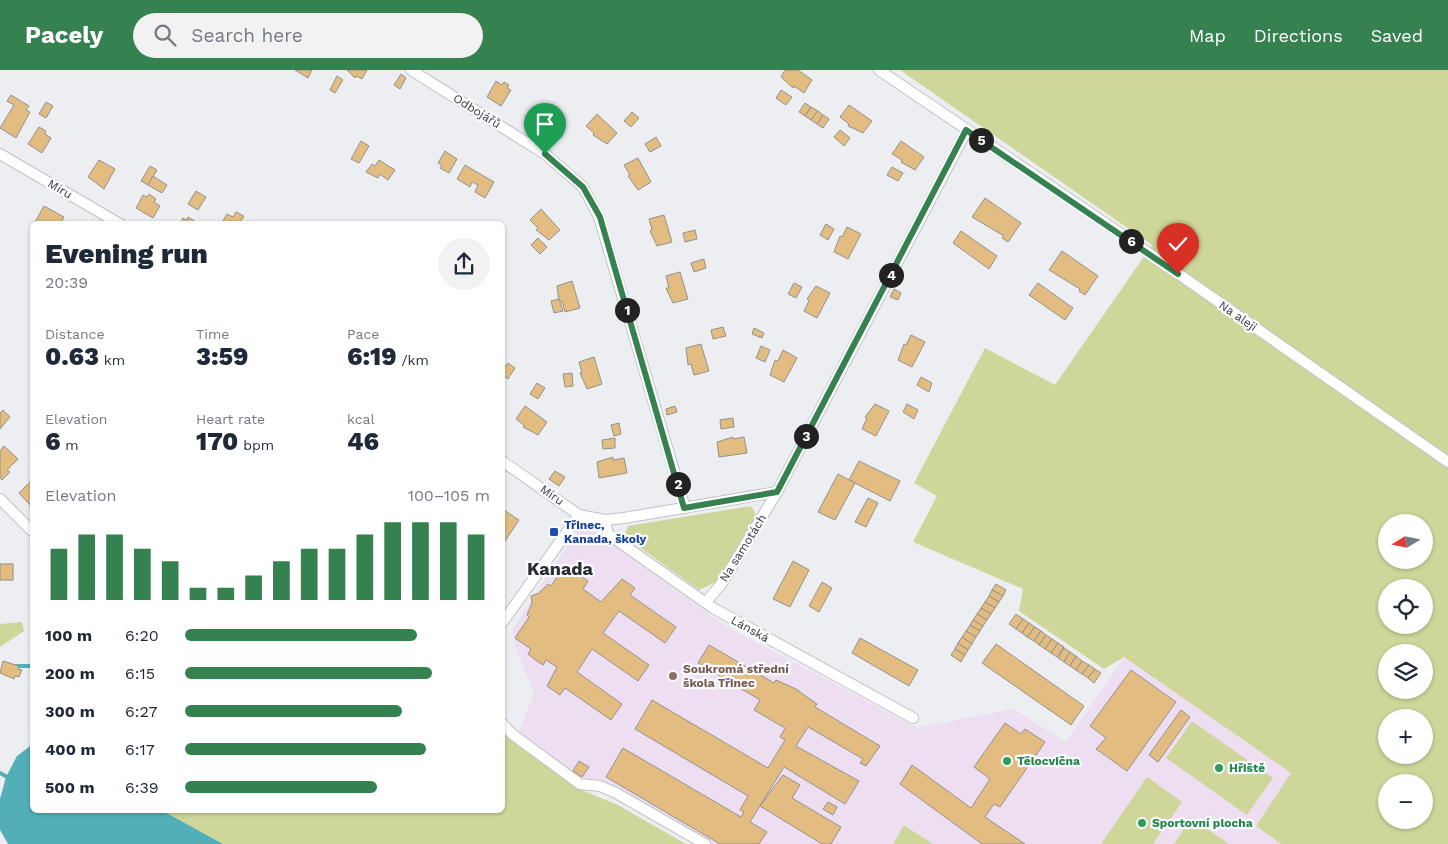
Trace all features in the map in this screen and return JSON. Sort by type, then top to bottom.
[{"type":"street","name":"Odbojářů","points":[[411,70],[545,154],[583,187],[600,217],[684,508]]},
{"type":"street","name":"Na aleji","points":[[879,70],[1127,238],[1448,462]]},
{"type":"street","name":"Na samotách","points":[[706,602],[722,583],[777,492],[966,130]]},
{"type":"street","name":"Míru","points":[[0,154],[115,221]]},
{"type":"street","name":"Míru","points":[[505,463],[579,515],[605,520]]},
{"type":"street","name":"Na samotách","points":[[605,520],[777,492]]},
{"type":"street","points":[[0,499],[30,529]]},
{"type":"street","points":[[505,619],[579,515]]},
{"type":"street","name":"Lánská","points":[[605,520],[608,534],[706,602],[913,718]]},
{"type":"street","points":[[505,726],[512,734],[580,784],[600,786],[616,793],[705,844]]},
{"type":"shaded area","name":"Soukromá střední škola Třinec","points":[[582,523],[724,625],[917,728],[1013,709],[1066,742],[1124,657],[1291,773],[1256,826],[1281,844],[933,844],[905,825],[893,844],[713,844],[603,780],[581,778],[518,733],[534,694],[515,645],[513,629]]},
{"type":"green space","points":[[900,70],[1448,70],[1448,844],[1281,844],[1256,826],[1291,773],[1124,657],[1104,669],[1019,611],[1023,589],[913,542],[937,496],[914,483],[985,348],[1055,385],[1152,245]]},
{"type":"green space","points":[[751,506],[758,518],[720,580],[699,590],[624,536],[628,526]]},
{"type":"green space","points":[[22,622],[24,631],[0,647],[0,624]]},
{"type":"green space","name":"Hřiště","points":[[1192,721],[1273,778],[1247,815],[1166,758]]},
{"type":"green space","points":[[505,736],[579,789],[618,805],[686,844],[223,844],[167,813],[505,813]]},
{"type":"green space","name":"Sportovní plocha","points":[[1147,777],[1182,802],[1153,844],[1101,844]]},
{"type":"green space","points":[[1191,818],[1229,844],[1174,844]]},
{"type":"green space","points":[[904,825],[933,844],[893,844]]},
{"type":"water","points":[[30,746],[30,813],[167,813],[223,844],[8,844],[0,830],[0,799],[6,777],[17,756]]},
{"type":"building","points":[[295,70],[312,70],[308,78]]},
{"type":"building","points":[[347,70],[367,70],[362,79],[356,76],[355,78]]},
{"type":"building","points":[[785,70],[798,70],[812,80],[804,93],[794,86],[793,88],[781,77]]},
{"type":"building","points":[[401,74],[406,78],[400,89],[394,85]]},
{"type":"building","points":[[337,76],[343,80],[335,93],[330,90]]},
{"type":"building","points":[[496,81],[502,85],[504,82],[509,85],[507,88],[511,90],[501,106],[487,97]]},
{"type":"building","points":[[781,90],[792,97],[786,105],[776,98]]},
{"type":"building","points":[[11,95],[29,106],[26,110],[30,112],[16,138],[0,128],[14,105],[7,101]]},
{"type":"building","points":[[46,102],[53,106],[46,118],[39,114]]},
{"type":"building","points":[[805,103],[811,107],[805,116],[799,112]]},
{"type":"building","points":[[849,105],[872,121],[863,133],[848,126],[849,124],[840,117]]},
{"type":"building","points":[[811,107],[818,111],[811,120],[805,116]]},
{"type":"building","points":[[818,111],[823,115],[817,124],[811,120]]},
{"type":"building","points":[[632,112],[639,118],[631,127],[624,121]]},
{"type":"building","points":[[597,114],[617,133],[607,144],[593,135],[594,133],[586,126]]},
{"type":"building","points":[[823,115],[829,119],[823,128],[817,124]]},
{"type":"building","points":[[39,127],[46,131],[45,134],[51,138],[42,153],[28,144]]},
{"type":"building","points":[[840,130],[850,138],[844,146],[834,137]]},
{"type":"building","points":[[656,137],[661,146],[650,152],[645,144]]},
{"type":"building","points":[[361,141],[369,146],[359,163],[351,159]]},
{"type":"building","points":[[901,141],[924,157],[915,170],[892,154]]},
{"type":"building","points":[[445,151],[457,159],[449,173],[440,168],[442,165],[438,163]]},
{"type":"building","points":[[638,158],[651,182],[638,190],[628,176],[630,175],[624,165]]},
{"type":"building","points":[[99,160],[115,169],[104,189],[88,177]]},
{"type":"building","points":[[379,160],[395,170],[388,180],[380,174],[378,178],[366,172],[372,164],[375,166]]},
{"type":"building","points":[[465,165],[494,182],[485,198],[475,192],[478,185],[472,182],[470,187],[457,179]]},
{"type":"building","points":[[150,166],[157,170],[148,185],[141,181]]},
{"type":"building","points":[[892,167],[903,173],[898,181],[887,175]]},
{"type":"building","points":[[153,176],[167,185],[162,193],[148,185]]},
{"type":"building","points":[[196,191],[206,197],[198,210],[188,204]]},
{"type":"building","points":[[149,194],[156,199],[154,202],[160,206],[153,218],[136,208],[143,195],[147,197]]},
{"type":"building","points":[[985,198],[1021,223],[1008,242],[1002,238],[1004,236],[972,217]]},
{"type":"building","points":[[44,206],[64,217],[62,221],[36,221]]},
{"type":"building","points":[[541,209],[560,230],[549,240],[536,230],[538,228],[530,220]]},
{"type":"building","points":[[236,212],[244,216],[241,221],[223,221],[227,214],[233,217]]},
{"type":"building","points":[[664,215],[672,242],[657,246],[650,231],[652,230],[649,219]]},
{"type":"building","points":[[188,217],[194,221],[182,221],[183,218],[187,220]]},
{"type":"building","points":[[826,224],[834,229],[828,240],[820,235]]},
{"type":"building","points":[[847,227],[861,234],[848,259],[834,252],[840,236],[842,237]]},
{"type":"building","points":[[695,230],[697,239],[685,242],[683,233]]},
{"type":"building","points":[[961,231],[997,256],[989,269],[953,243]]},
{"type":"building","points":[[538,238],[547,247],[540,254],[531,245]]},
{"type":"building","points":[[1062,251],[1098,276],[1085,295],[1079,291],[1080,289],[1049,270]]},
{"type":"building","points":[[704,259],[706,268],[694,272],[691,263]]},
{"type":"building","points":[[680,272],[688,299],[673,303],[666,288],[669,288],[666,276]]},
{"type":"building","points":[[572,281],[580,308],[565,312],[562,301],[559,302],[557,286]]},
{"type":"building","points":[[794,283],[802,287],[796,298],[788,294]]},
{"type":"building","points":[[1038,283],[1073,308],[1065,320],[1029,295]]},
{"type":"building","points":[[816,286],[830,293],[817,318],[804,311],[809,301],[807,299]]},
{"type":"building","points":[[894,289],[901,293],[898,300],[890,297]]},
{"type":"building","points":[[559,299],[563,311],[554,313],[551,301]]},
{"type":"building","points":[[723,327],[726,336],[713,339],[711,330]]},
{"type":"building","points":[[754,328],[764,333],[762,338],[752,334]]},
{"type":"building","points":[[911,335],[925,342],[912,367],[898,360],[904,344],[906,345]]},
{"type":"building","points":[[701,344],[709,371],[694,375],[691,364],[688,365],[686,348]]},
{"type":"building","points":[[761,346],[770,350],[765,362],[756,358]]},
{"type":"building","points":[[783,350],[797,358],[784,382],[770,375],[775,360],[778,361]]},
{"type":"building","points":[[594,357],[602,384],[587,389],[580,373],[582,373],[579,362]]},
{"type":"building","points":[[508,363],[515,368],[508,379],[505,377],[505,366]]},
{"type":"building","points":[[572,373],[573,386],[565,387],[563,374]]},
{"type":"building","points":[[921,377],[932,383],[929,392],[917,385]]},
{"type":"building","points":[[537,383],[545,388],[538,399],[530,394]]},
{"type":"building","points":[[875,404],[889,411],[876,436],[862,429],[867,418],[865,417]]},
{"type":"building","points":[[907,404],[918,410],[914,419],[903,412]]},
{"type":"building","points":[[525,406],[547,422],[538,435],[523,427],[525,426],[516,419]]},
{"type":"building","points":[[675,406],[677,412],[667,415],[666,409]]},
{"type":"building","points":[[3,410],[10,417],[0,429],[0,413]]},
{"type":"building","points":[[733,418],[734,427],[721,429],[720,420]]},
{"type":"building","points":[[619,423],[621,434],[614,436],[611,425]]},
{"type":"building","points":[[733,437],[733,439],[744,437],[747,453],[719,457],[717,442]]},
{"type":"building","points":[[615,438],[615,448],[603,449],[602,440]]},
{"type":"building","points":[[4,446],[18,459],[7,470],[10,472],[2,480],[0,477],[0,451]]},
{"type":"building","points":[[613,457],[613,460],[624,458],[627,473],[599,478],[597,462]]},
{"type":"building","points":[[859,461],[900,481],[890,501],[849,480]]},
{"type":"building","points":[[555,471],[565,477],[559,486],[549,479]]},
{"type":"building","points":[[838,474],[855,483],[835,520],[818,512]]},
{"type":"building","points":[[30,482],[30,505],[19,493]]},
{"type":"building","points":[[868,498],[878,503],[866,527],[855,522]]},
{"type":"building","points":[[505,511],[519,520],[505,541]]},
{"type":"building","points":[[793,561],[809,570],[790,607],[773,599]]},
{"type":"building","points":[[0,564],[13,564],[13,580],[0,580]]},
{"type":"building","points":[[565,565],[588,581],[583,589],[601,602],[622,579],[635,588],[630,595],[676,627],[665,643],[619,611],[603,633],[649,665],[638,681],[592,649],[577,672],[622,704],[611,720],[565,688],[560,695],[547,686],[557,667],[546,660],[543,665],[534,659],[528,654],[531,649],[515,638],[529,617],[527,615],[532,603],[531,596],[539,593],[548,584],[551,586]]},
{"type":"building","points":[[822,582],[832,588],[819,612],[809,606]]},
{"type":"building","points":[[996,584],[1006,590],[1003,596],[992,590]]},
{"type":"building","points":[[992,590],[1003,596],[999,602],[989,596]]},
{"type":"building","points":[[989,596],[999,602],[995,608],[985,602]]},
{"type":"building","points":[[985,602],[995,608],[991,614],[981,608]]},
{"type":"building","points":[[981,608],[991,614],[987,620],[977,614]]},
{"type":"building","points":[[977,614],[987,620],[983,626],[973,620]]},
{"type":"building","points":[[1016,614],[1023,619],[1016,629],[1009,624]]},
{"type":"building","points":[[1023,619],[1029,623],[1022,633],[1016,629]]},
{"type":"building","points":[[973,620],[983,626],[980,631],[970,625]]},
{"type":"building","points":[[1029,623],[1035,627],[1027,637],[1022,633]]},
{"type":"building","points":[[970,625],[980,631],[976,637],[966,631]]},
{"type":"building","points":[[1035,627],[1041,631],[1034,641],[1027,637]]},
{"type":"building","points":[[966,631],[976,637],[972,644],[962,637]]},
{"type":"building","points":[[1041,631],[1046,635],[1039,645],[1034,641]]},
{"type":"building","points":[[1046,635],[1052,639],[1045,649],[1039,645]]},
{"type":"building","points":[[962,637],[972,644],[968,650],[958,643]]},
{"type":"building","points":[[860,638],[918,670],[909,686],[852,653]]},
{"type":"building","points":[[1052,639],[1058,643],[1051,653],[1045,649]]},
{"type":"building","points":[[958,643],[968,650],[965,655],[955,649]]},
{"type":"building","points":[[1058,643],[1064,647],[1057,657],[1051,653]]},
{"type":"building","points":[[996,644],[1084,706],[1071,725],[982,663]]},
{"type":"building","points":[[709,645],[774,683],[776,680],[796,689],[817,704],[815,707],[880,746],[866,766],[860,763],[863,759],[808,727],[796,746],[859,781],[845,804],[784,767],[750,822],[767,832],[759,844],[720,844],[606,777],[623,748],[741,817],[744,812],[740,810],[748,796],[635,729],[652,700],[768,768],[785,740],[780,737],[785,728],[754,710],[760,700],[698,663]]},
{"type":"building","points":[[1064,648],[1070,652],[1064,662],[1058,658]]},
{"type":"building","points":[[955,649],[965,655],[961,662],[951,655]]},
{"type":"building","points":[[1070,652],[1076,656],[1070,666],[1064,662]]},
{"type":"building","points":[[1076,656],[1082,661],[1076,670],[1070,666]]},
{"type":"building","points":[[3,661],[19,666],[18,669],[22,670],[19,677],[15,676],[14,679],[0,673]]},
{"type":"building","points":[[1082,661],[1089,665],[1082,674],[1076,670]]},
{"type":"building","points":[[1089,665],[1095,669],[1088,678],[1082,674]]},
{"type":"building","points":[[1095,669],[1101,673],[1094,683],[1088,678]]},
{"type":"building","points":[[1131,670],[1176,702],[1127,771],[1096,749],[1106,738],[1090,726]]},
{"type":"building","points":[[1181,710],[1190,717],[1158,762],[1149,755]]},
{"type":"building","points":[[1005,723],[1021,734],[1025,729],[1045,742],[1000,807],[994,804],[985,817],[1025,844],[982,844],[900,784],[912,765],[971,808],[990,779],[974,767]]},
{"type":"building","points":[[579,761],[589,767],[582,777],[573,771]]},
{"type":"building","points":[[783,775],[800,785],[792,798],[841,827],[831,844],[822,844],[760,806]]},
{"type":"building","points":[[828,802],[837,807],[833,815],[823,809]]},
{"type":"waterway","points":[[15,666],[30,666]]},
{"type":"waterway","name":"Kanada","points":[[0,773],[9,778]]},
{"type":"place","name":"Třinec, Kanada, školy","points":[[554,532]]},
{"type":"place","name":"Soukromá střední škola Třinec","points":[[673,676]]},
{"type":"place","name":"Tělocvična","points":[[1007,761]]},
{"type":"place","name":"Hřiště","points":[[1219,768]]},
{"type":"place","name":"Sportovní plocha","points":[[1142,823]]},
{"type":"district","name":"Kanada","points":[[560,569]]},
{"type":"route","points":[[545,154],[583,187],[600,217],[684,508],[777,492],[966,130],[1178,274]]}]
